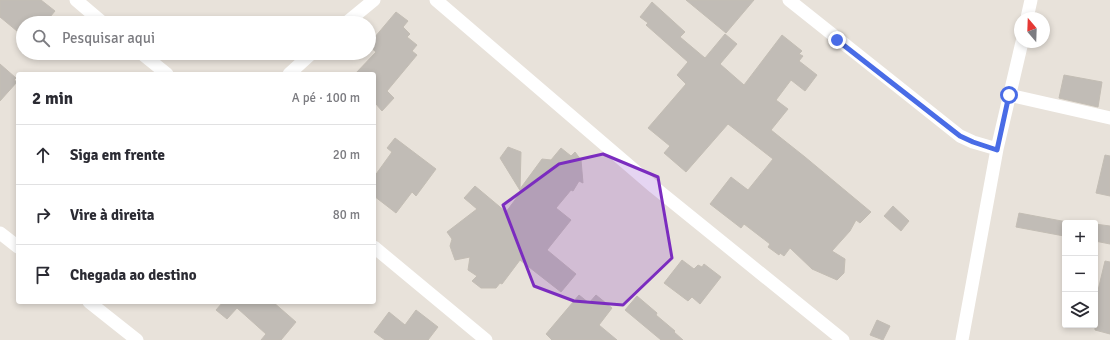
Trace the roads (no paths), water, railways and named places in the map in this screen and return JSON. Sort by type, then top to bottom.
[{"type":"street","points":[[76,0],[95,16]]},
{"type":"street","points":[[355,16],[374,0]]},
{"type":"street","points":[[436,0],[654,187],[843,340]]},
{"type":"street","points":[[789,0],[960,136],[997,150]]},
{"type":"street","points":[[1028,12],[1031,0]]},
{"type":"street","points":[[962,340],[997,150],[1021,48]]},
{"type":"street","points":[[149,60],[164,72]]},
{"type":"street","points":[[291,72],[304,60]]},
{"type":"street","points":[[1009,95],[1110,118]]},
{"type":"street","points":[[0,233],[16,245]]},
{"type":"street","points":[[376,249],[486,340]]},
{"type":"street","points":[[92,304],[137,340]]}]
